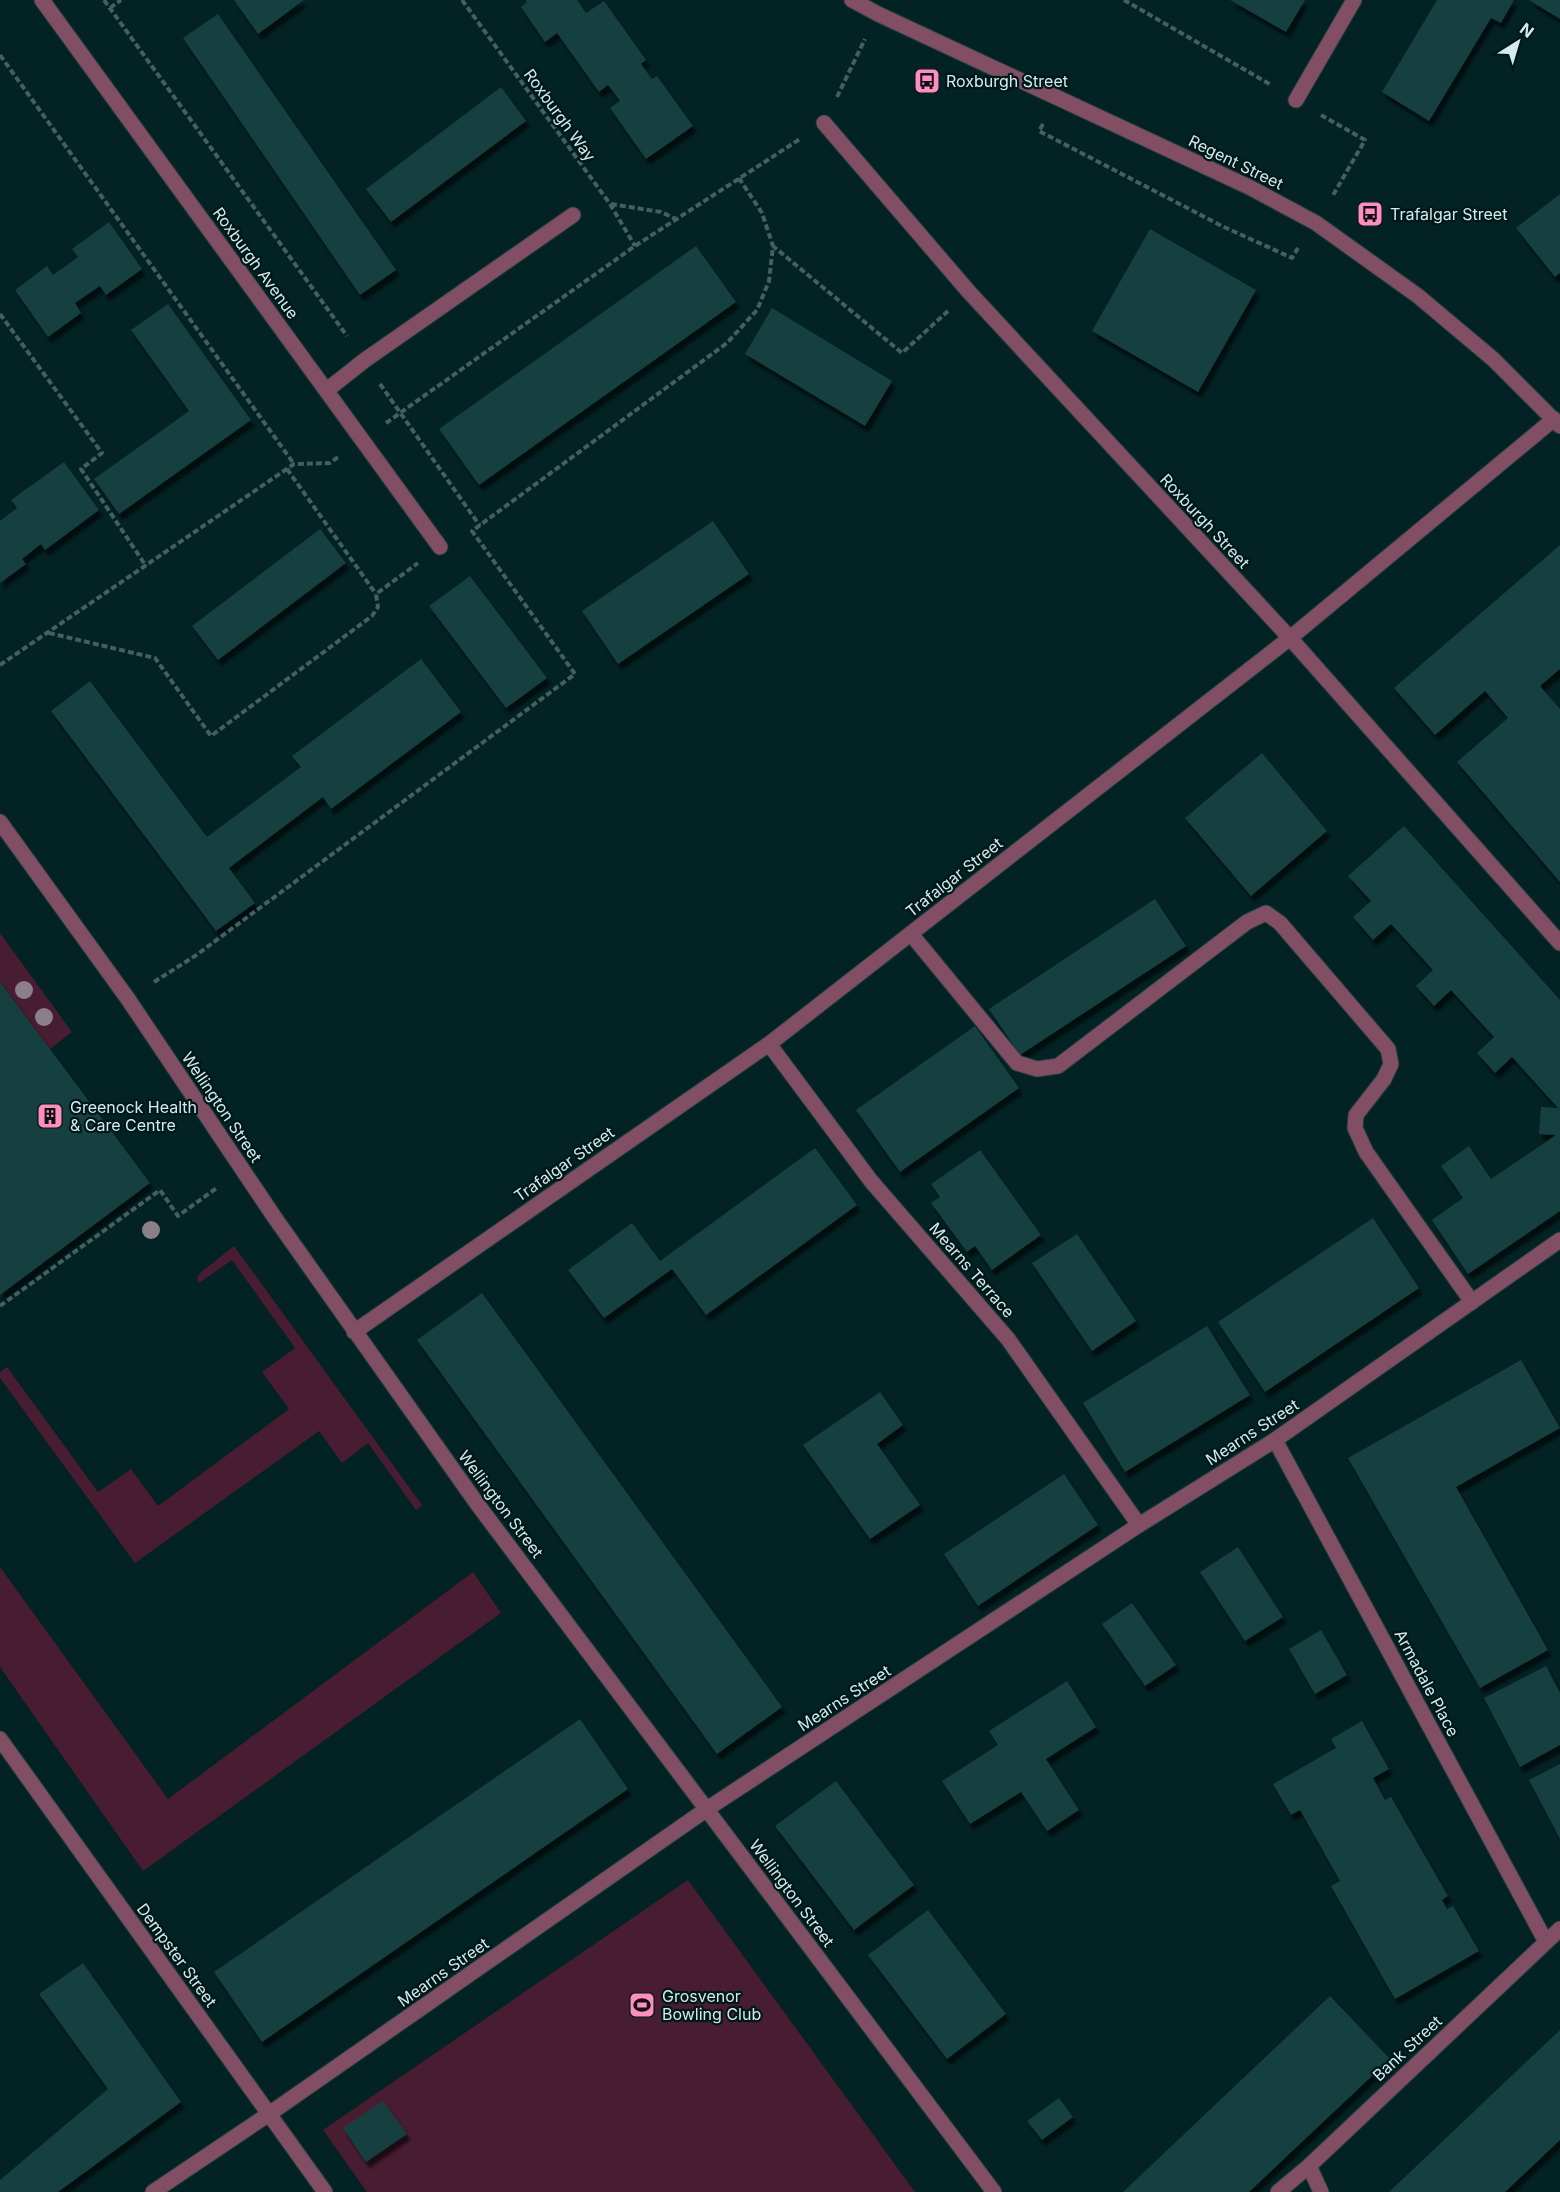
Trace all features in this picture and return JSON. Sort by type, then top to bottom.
[{"type":"street","name":"Roxburgh Avenue","points":[[42,0],[440,547]]},
{"type":"street","name":"Regent Street","points":[[852,0],[1249,187],[1316,224],[1357,251],[1426,303],[1493,358],[1557,422]]},
{"type":"street","points":[[1296,100],[1354,0]]},
{"type":"street","name":"Roxburgh Street","points":[[824,123],[969,292],[1290,638],[1560,943]]},
{"type":"street","points":[[327,390],[365,360],[573,215]]},
{"type":"street","name":"Trafalgar Street","points":[[354,1332],[768,1044],[1290,638],[1557,422]]},
{"type":"street","name":"Wellington Street","points":[[0,822],[128,999],[354,1332],[478,1505],[994,2192]]},
{"type":"street","points":[[911,934],[1017,1063],[1037,1069],[1058,1066],[1247,922],[1266,913],[1280,923],[1388,1049],[1391,1064],[1384,1079],[1356,1115],[1355,1128],[1366,1152],[1472,1302]]},
{"type":"street","name":"Mearns Terrace","points":[[768,1044],[871,1181],[1008,1339],[1139,1525]]},
{"type":"street","name":"Mearns Street","points":[[153,2192],[269,2114],[707,1809],[1139,1525],[1275,1440],[1560,1240]]},
{"type":"street","name":"Armadale Place","points":[[1275,1440],[1546,1942]]},
{"type":"street","name":"Dempster Street","points":[[0,1739],[325,2192]]},
{"type":"street","name":"Bank Street","points":[[1278,2192],[1309,2166],[1560,1929]]},
{"type":"street","points":[[1309,2166],[1321,2192]]},
{"type":"path","points":[[104,0],[365,360]]},
{"type":"path","points":[[110,8],[121,0]]},
{"type":"path","name":"Roxburgh Way","points":[[462,0],[610,204],[635,246]]},
{"type":"path","points":[[1055,97],[1040,131],[1222,226],[1292,258],[1316,224],[1365,140],[1124,0]]},
{"type":"path","points":[[480,526],[400,413],[635,246],[824,123],[878,14]]},
{"type":"path","points":[[0,55],[294,464]]},
{"type":"path","points":[[376,594],[440,547],[480,526],[727,343],[757,310],[769,281],[773,246],[762,213],[739,178]]},
{"type":"path","points":[[610,204],[661,212],[677,219]]},
{"type":"path","points":[[773,246],[902,353],[969,292]]},
{"type":"path","points":[[0,314],[102,453],[81,469],[146,566]]},
{"type":"path","points":[[0,665],[294,464],[330,463],[363,441]]},
{"type":"path","points":[[48,633],[155,658],[211,736],[372,616],[378,607],[376,594],[287,469]]},
{"type":"path","points":[[128,999],[195,956],[575,674],[472,531]]},
{"type":"path","points":[[0,1306],[160,1190],[178,1216],[242,1169]]},
{"type":"shaded area","points":[[0,933],[72,1032],[50,1049],[0,982]]},
{"type":"shaded area","points":[[234,1246],[422,1505],[416,1510],[368,1443],[342,1463],[319,1431],[135,1563],[0,1378],[0,1372],[7,1367],[98,1492],[131,1469],[158,1506],[289,1409],[262,1372],[295,1348],[232,1260],[199,1283],[197,1278],[200,1273]]},
{"type":"shaded area","points":[[0,1567],[168,1799],[473,1572],[501,1613],[143,1871],[0,1667]]},
{"type":"shaded area","name":"Grosvenor Bowling Club","points":[[688,1880],[915,2192],[367,2192],[323,2130]]},
{"type":"building","points":[[234,0],[304,0],[258,34]]},
{"type":"building","points":[[526,0],[577,0],[586,13],[604,1],[646,60],[641,64],[652,79],[657,76],[693,126],[646,159],[610,108],[620,101],[608,85],[599,92],[557,33],[545,42],[521,7],[527,2]]},
{"type":"building","points":[[1230,0],[1305,0],[1286,32]]},
{"type":"building","points":[[1437,0],[1514,0],[1501,23],[1491,18],[1429,121],[1382,92]]},
{"type":"building","points":[[1529,0],[1560,0],[1560,19]]},
{"type":"building","points":[[218,14],[396,270],[360,295],[183,38]]},
{"type":"building","points":[[501,87],[526,121],[391,222],[366,189]]},
{"type":"building","points":[[1560,194],[1560,273],[1555,277],[1516,228]]},
{"type":"building","points":[[109,222],[142,269],[106,295],[100,286],[75,303],[81,313],[48,337],[15,290],[47,266],[53,275],[78,257],[72,249]]},
{"type":"building","points":[[1150,229],[1256,290],[1198,392],[1092,331]]},
{"type":"building","points":[[696,246],[736,302],[479,485],[439,429]]},
{"type":"building","points":[[168,304],[251,420],[119,514],[94,479],[189,411],[131,330]]},
{"type":"building","points":[[772,308],[892,381],[865,426],[745,354]]},
{"type":"building","points":[[64,462],[99,510],[45,550],[41,544],[22,559],[26,564],[0,583],[0,521],[17,508],[11,500]]},
{"type":"building","points":[[713,521],[749,574],[618,664],[582,611]]},
{"type":"building","points":[[320,529],[346,563],[218,660],[192,626]]},
{"type":"building","points":[[1560,545],[1560,669],[1540,686],[1560,709],[1560,882],[1457,762],[1508,718],[1485,691],[1435,735],[1394,688]]},
{"type":"building","points":[[470,576],[547,678],[506,708],[429,606]]},
{"type":"building","points":[[421,659],[461,712],[331,809],[323,797],[229,868],[255,903],[216,931],[51,711],[90,681],[207,837],[301,767],[292,756]]},
{"type":"building","points":[[1262,753],[1327,831],[1251,896],[1185,818]]},
{"type":"building","points":[[1404,826],[1560,1000],[1560,1211],[1468,1274],[1432,1220],[1463,1198],[1441,1166],[1469,1146],[1491,1179],[1556,1135],[1539,1134],[1541,1107],[1558,1108],[1512,1057],[1495,1073],[1477,1053],[1494,1037],[1451,990],[1434,1006],[1416,986],[1433,970],[1391,924],[1373,940],[1353,917],[1371,901],[1348,876]]},
{"type":"building","points":[[1155,899],[1186,946],[1020,1055],[989,1009]]},
{"type":"building","name":"Greenock Health & Care Centre","points":[[0,982],[150,1183],[0,1295]]},
{"type":"building","points":[[975,1026],[1019,1088],[900,1172],[856,1110]]},
{"type":"building","points":[[815,1148],[857,1205],[706,1315],[672,1269],[604,1318],[568,1270],[632,1223],[660,1261]]},
{"type":"building","points":[[980,1150],[1041,1235],[992,1270],[975,1246],[967,1252],[931,1203],[940,1197],[931,1184]]},
{"type":"building","points":[[1373,1218],[1419,1288],[1265,1392],[1218,1322]]},
{"type":"building","points":[[1077,1234],[1136,1321],[1092,1351],[1032,1263]]},
{"type":"building","points":[[482,1293],[782,1707],[717,1754],[417,1340]]},
{"type":"building","points":[[1207,1326],[1250,1395],[1125,1472],[1083,1403]]},
{"type":"building","points":[[1521,1360],[1560,1428],[1456,1487],[1548,1650],[1480,1688],[1348,1458]]},
{"type":"building","points":[[880,1392],[903,1425],[877,1444],[920,1505],[870,1539],[803,1445]]},
{"type":"building","points":[[1064,1474],[1098,1525],[978,1606],[944,1554]]},
{"type":"building","points":[[1238,1547],[1283,1617],[1245,1641],[1200,1572]]},
{"type":"building","points":[[1132,1603],[1176,1665],[1145,1686],[1102,1624]]},
{"type":"building","points":[[1321,1630],[1347,1675],[1315,1694],[1289,1649]]},
{"type":"building","points":[[1546,1666],[1560,1693],[1560,1745],[1520,1767],[1484,1698]]},
{"type":"building","points":[[1067,1681],[1096,1727],[1046,1759],[1079,1810],[1047,1831],[1021,1792],[970,1824],[942,1781],[998,1745],[989,1731]]},
{"type":"building","points":[[580,1719],[628,1789],[262,2042],[214,1972]]},
{"type":"building","points":[[1362,1721],[1389,1769],[1373,1778],[1385,1800],[1391,1797],[1448,1896],[1442,1900],[1447,1909],[1453,1906],[1479,1951],[1395,1999],[1331,1886],[1340,1881],[1300,1810],[1291,1815],[1273,1784],[1336,1748],[1331,1739]]},
{"type":"building","points":[[1560,1764],[1560,1839],[1529,1780]]},
{"type":"building","points":[[836,1781],[914,1885],[854,1930],[775,1826]]},
{"type":"building","points":[[928,1910],[1006,2014],[947,2059],[868,1955]]},
{"type":"building","points":[[83,1963],[181,2102],[58,2192],[0,2192],[0,2180],[108,2089],[39,1994]]},
{"type":"building","points":[[1330,1996],[1390,2059],[1249,2192],[1123,2192]]},
{"type":"building","points":[[1560,2030],[1560,2140],[1505,2192],[1389,2192]]},
{"type":"building","points":[[1059,2098],[1073,2117],[1042,2140],[1027,2121]]},
{"type":"building","points":[[383,2101],[407,2134],[366,2162],[343,2128]]},
{"type":"place","name":"Roxburgh Street","points":[[927,81]]},
{"type":"place","name":"Trafalgar Street","points":[[1370,214]]},
{"type":"place","name":"Greenock Health & Care Centre","points":[[50,1116]]},
{"type":"place","name":"Grosvenor Bowling Club","points":[[642,2005]]}]
